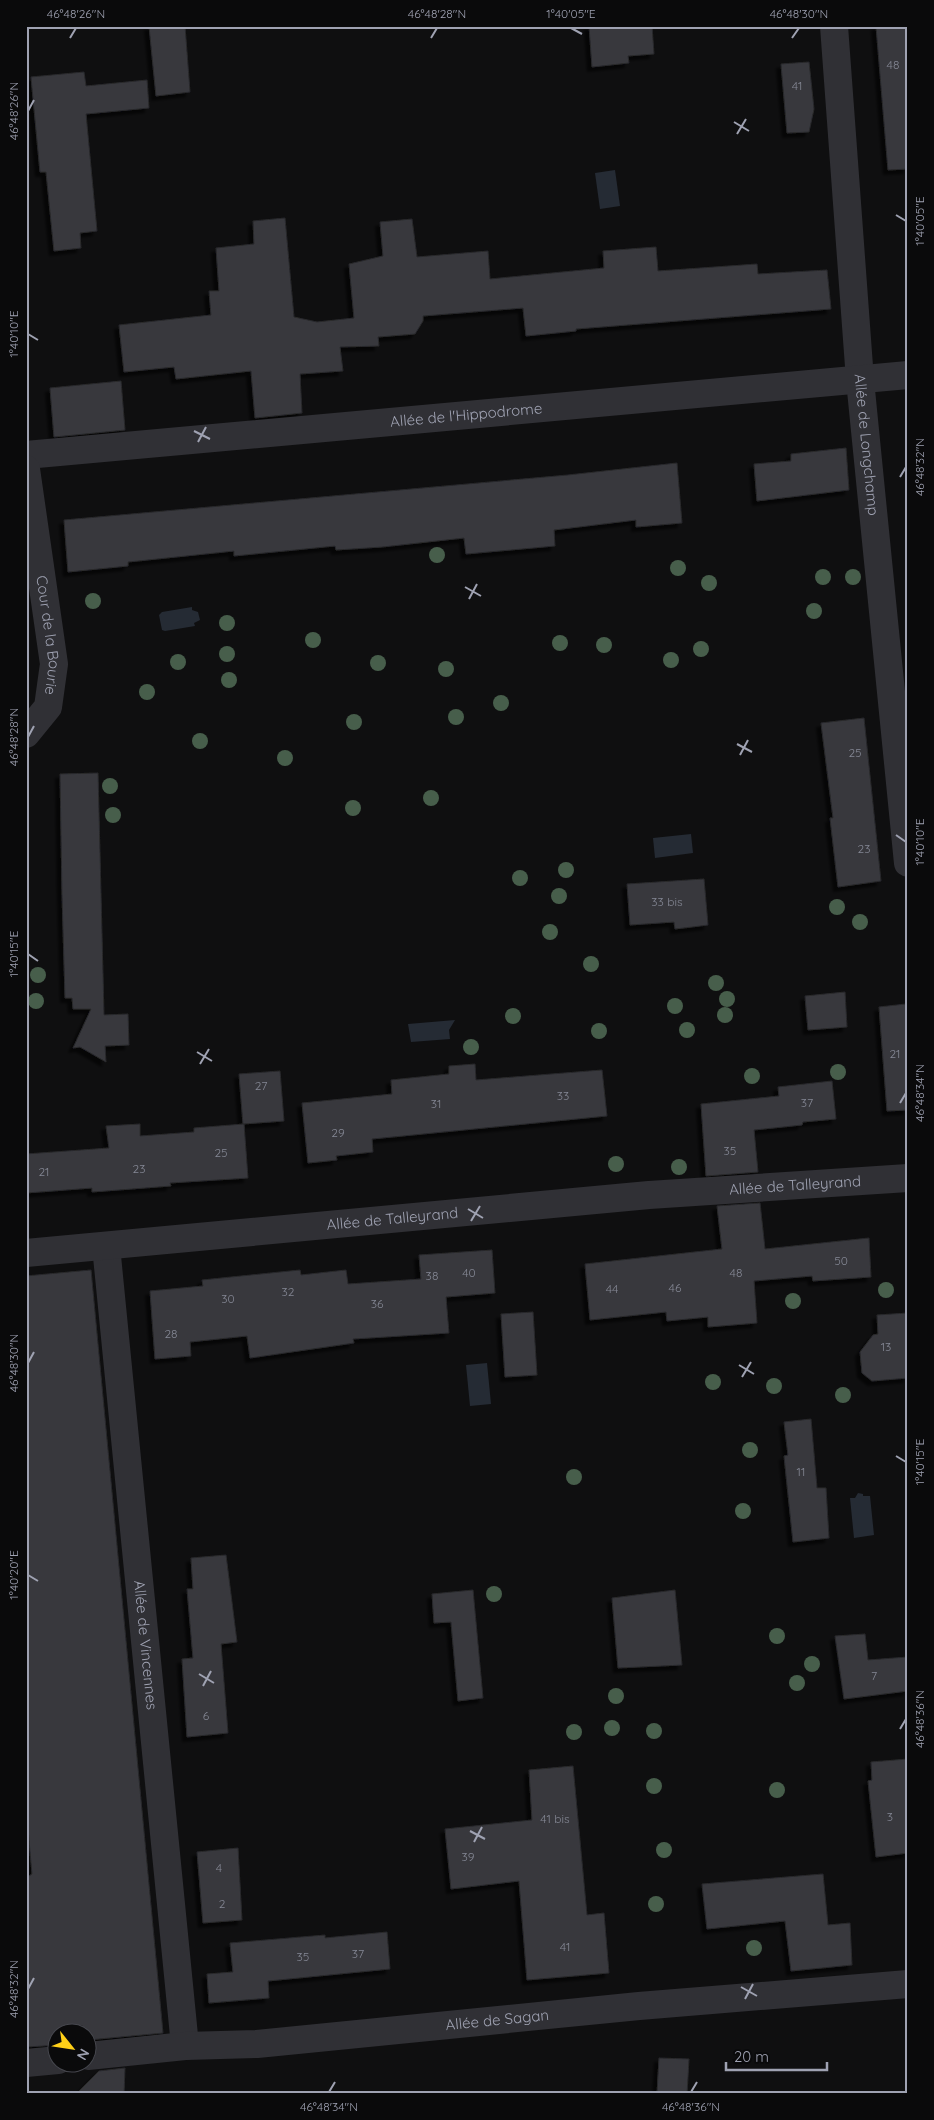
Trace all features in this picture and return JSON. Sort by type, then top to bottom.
[{"type":"street","name":"Allée de Longchamp","points":[[834,26],[860,380],[908,863]]},
{"type":"street","name":"Allée de l'Hippodrome","points":[[26,455],[908,375]]},
{"type":"street","name":"Cour de la Bourie","points":[[26,468],[54,664],[48,707],[26,734]]},
{"type":"street","name":"Allée de Talleyrand","points":[[26,1253],[649,1195],[908,1178]]},
{"type":"street","name":"Allée de Vincennes","points":[[106,1246],[185,2046]]},
{"type":"street","name":"Allée de Sagan","points":[[98,2055],[185,2046],[257,2044],[639,2006],[908,1984]]},
{"type":"street","points":[[26,2063],[48,2061]]},
{"type":"shaded area","points":[[615,170],[620,206],[600,209],[595,173]]},
{"type":"shaded area","points":[[192,607],[192,610],[198,612],[200,620],[194,623],[195,626],[162,630],[159,615],[162,612]]},
{"type":"shaded area","points":[[691,834],[693,853],[655,858],[653,838]]},
{"type":"shaded area","points":[[455,1020],[449,1030],[450,1039],[411,1042],[408,1024]]},
{"type":"shaded area","points":[[487,1363],[491,1404],[470,1406],[466,1365]]},
{"type":"shaded area","points":[[858,1493],[863,1494],[863,1496],[870,1496],[874,1535],[854,1538],[850,1498],[855,1498]]},
{"type":"building","points":[[149,26],[185,26],[190,92],[156,96]]},
{"type":"building","points":[[589,26],[652,26],[654,54],[628,56],[629,63],[592,67]]},
{"type":"building","points":[[876,26],[908,26],[908,169],[888,170]]},
{"type":"building","points":[[809,62],[814,109],[809,132],[787,133],[781,64]]},
{"type":"building","points":[[84,72],[86,86],[147,80],[149,108],[86,114],[97,231],[80,233],[81,248],[54,251],[46,172],[40,172],[31,77]]},
{"type":"building","points":[[285,218],[294,317],[317,322],[354,318],[349,264],[383,256],[380,222],[412,219],[417,257],[488,251],[490,279],[604,268],[603,251],[656,247],[658,271],[757,264],[758,274],[827,270],[831,309],[576,329],[576,331],[526,336],[523,308],[423,316],[423,321],[415,334],[378,337],[379,346],[340,347],[343,371],[300,374],[302,413],[255,418],[251,371],[176,379],[174,367],[124,372],[119,325],[211,315],[209,291],[219,291],[216,248],[254,244],[253,221]]},
{"type":"building","points":[[121,381],[125,430],[54,437],[50,388]]},
{"type":"building","points":[[846,448],[849,490],[757,501],[754,464],[791,461],[791,454]]},
{"type":"building","points":[[677,463],[682,523],[636,527],[636,520],[554,530],[555,546],[466,554],[464,538],[382,547],[336,550],[335,546],[234,556],[234,551],[128,562],[128,566],[68,572],[64,520],[568,475]]},
{"type":"building","points":[[864,718],[881,881],[838,887],[830,818],[833,818],[821,723]]},
{"type":"building","points":[[98,773],[104,1015],[128,1014],[129,1045],[105,1046],[106,1062],[80,1047],[73,1048],[91,1009],[73,1009],[72,998],[65,998],[62,894],[60,774]]},
{"type":"building","points":[[704,879],[708,925],[675,929],[674,922],[630,925],[627,884]]},
{"type":"building","points":[[845,992],[847,1027],[808,1030],[805,996]]},
{"type":"building","points":[[906,1004],[908,1110],[887,1111],[879,1007]]},
{"type":"building","points":[[475,1064],[476,1080],[602,1070],[607,1116],[372,1139],[373,1152],[336,1156],[337,1160],[308,1163],[302,1103],[392,1094],[391,1080],[449,1074],[449,1066]]},
{"type":"building","points":[[280,1071],[284,1121],[243,1124],[239,1074]]},
{"type":"building","points":[[832,1081],[836,1119],[754,1130],[758,1172],[706,1176],[701,1104],[779,1096],[778,1087]]},
{"type":"building","points":[[140,1124],[140,1136],[194,1132],[194,1128],[244,1124],[248,1178],[170,1183],[171,1186],[92,1192],[92,1188],[26,1193],[26,1154],[109,1148],[106,1126]]},
{"type":"building","points":[[760,1203],[765,1249],[869,1238],[871,1277],[813,1281],[812,1276],[754,1281],[757,1323],[708,1327],[708,1317],[667,1321],[666,1312],[590,1320],[585,1264],[722,1249],[717,1206]]},
{"type":"building","points":[[492,1250],[495,1293],[446,1297],[449,1333],[353,1339],[354,1343],[250,1358],[247,1336],[190,1342],[191,1356],[155,1359],[150,1291],[203,1286],[202,1280],[300,1270],[301,1275],[346,1270],[348,1284],[421,1279],[419,1255]]},
{"type":"building","points":[[91,1270],[163,2033],[98,2039],[98,2022],[48,2022],[48,2046],[26,2047],[26,1878],[32,1874],[26,1805],[26,1276]]},
{"type":"building","points":[[533,1312],[537,1375],[505,1377],[501,1314]]},
{"type":"building","points":[[908,1313],[908,1378],[872,1381],[862,1373],[860,1352],[873,1335],[878,1334],[877,1315]]},
{"type":"building","points":[[811,1419],[817,1488],[826,1488],[829,1538],[793,1542],[784,1456],[788,1455],[784,1422]]},
{"type":"building","points":[[226,1555],[237,1642],[221,1644],[228,1733],[187,1737],[182,1659],[193,1658],[187,1589],[193,1589],[191,1558]]},
{"type":"building","points":[[473,1590],[483,1698],[458,1701],[451,1622],[434,1623],[432,1594]]},
{"type":"building","points":[[675,1590],[682,1665],[618,1668],[612,1598]]},
{"type":"building","points":[[865,1634],[868,1660],[908,1657],[908,1691],[844,1699],[835,1636]]},
{"type":"building","points":[[908,1759],[908,1853],[876,1857],[868,1781],[872,1780],[871,1762]]},
{"type":"building","points":[[573,1766],[587,1915],[604,1913],[609,1973],[527,1980],[519,1881],[451,1889],[445,1829],[532,1820],[529,1770]]},
{"type":"building","points":[[238,1848],[242,1920],[203,1923],[197,1852]]},
{"type":"building","points":[[823,1874],[828,1925],[850,1923],[852,1965],[791,1971],[785,1921],[707,1929],[702,1884]]},
{"type":"building","points":[[387,1932],[390,1969],[268,1981],[269,1998],[209,2003],[207,1974],[233,1972],[230,1943],[325,1935],[325,1938]]},
{"type":"building","points":[[659,2058],[689,2059],[687,2094],[657,2094]]},
{"type":"building","points":[[125,2068],[124,2094],[76,2094],[99,2071]]}]
